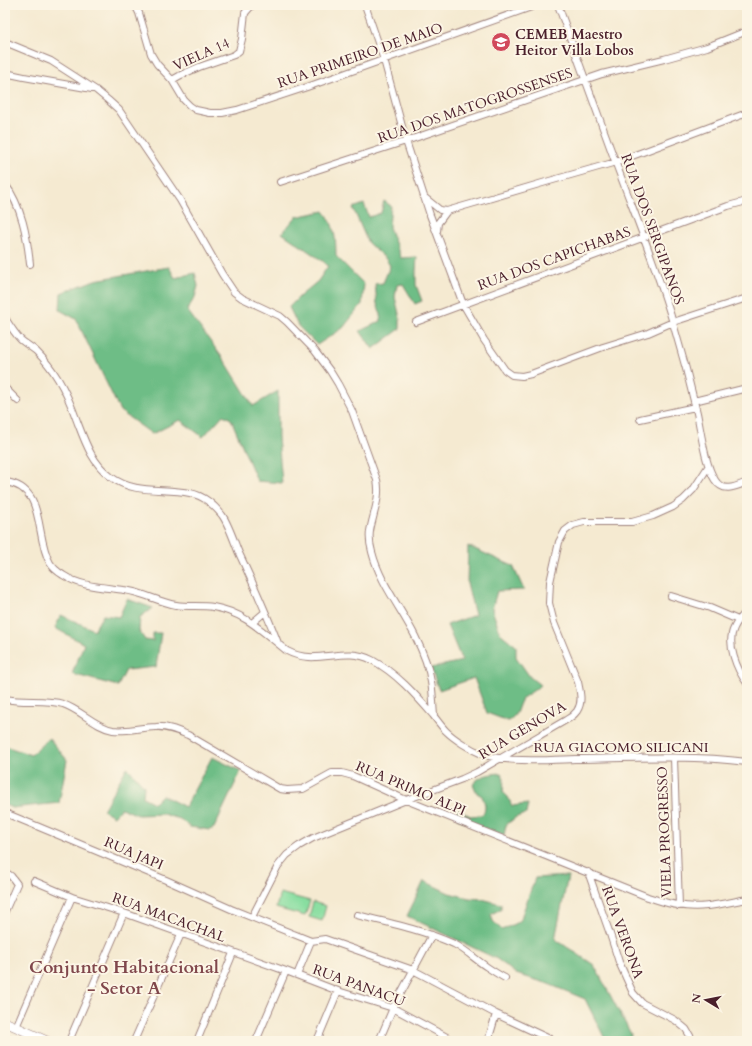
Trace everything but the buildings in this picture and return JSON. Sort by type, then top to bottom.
[{"type":"street","name":"RUA PRIMEIRO DE MAIO","points":[[135,5],[139,13],[150,54],[172,80],[184,100],[190,106],[196,110],[210,113],[222,113],[237,110],[307,87],[537,5]]},
{"type":"street","name":"VIELA 14","points":[[172,80],[199,67],[234,55],[239,51],[245,13],[252,5]]},
{"type":"street","points":[[365,5],[384,60],[406,141],[424,197],[463,304],[484,340],[505,370],[512,375],[522,376],[531,374],[648,333],[673,322],[747,298]]},
{"type":"street","name":"RUA DOS SERGIPANOS","points":[[558,5],[645,237],[673,322],[695,404],[708,467],[719,485],[727,488],[747,482]]},
{"type":"street","name":"RUA DOS MATOGROSSENSES","points":[[280,182],[492,112],[549,91],[602,74],[664,59],[707,46],[747,31]]},
{"type":"street","points":[[5,42],[51,61],[96,90],[119,110],[180,200],[222,274],[234,292],[242,298],[280,316],[287,322],[322,359],[338,384],[358,427],[379,485],[379,493],[370,532],[372,552],[376,566],[383,582],[415,636],[428,668],[432,687],[434,716]]},
{"type":"street","points":[[5,72],[24,77],[96,90]]},
{"type":"street","points":[[424,197],[440,210],[447,211],[616,162],[747,113]]},
{"type":"street","points":[[5,184],[16,201],[20,212],[27,240],[30,264]]},
{"type":"street","name":"RUA DOS CAPICHABAS","points":[[416,322],[747,200]]},
{"type":"street","points":[[437,233],[438,223],[447,211]]},
{"type":"street","points":[[5,318],[20,339],[35,350],[45,360],[57,378],[70,404],[91,455],[105,472],[112,478],[126,485],[143,490],[189,493],[205,498],[214,506],[223,517],[278,644]]},
{"type":"street","points":[[5,388],[18,401]]},
{"type":"street","points":[[640,419],[747,388]]},
{"type":"street","name":"RUA GENOVA","points":[[252,918],[278,866],[287,855],[299,846],[313,838],[477,772],[566,720],[576,712],[580,703],[578,682],[554,623],[549,603],[550,582],[559,542],[565,531],[573,525],[584,522],[632,522],[653,516],[673,507],[693,490],[708,467]]},
{"type":"street","points":[[5,482],[20,486],[26,490],[39,520],[47,556],[56,570],[68,578],[83,584],[136,592],[167,603],[202,606],[225,610],[242,616],[278,644]]},
{"type":"street","points":[[671,596],[710,608],[738,620]]},
{"type":"street","points":[[747,611],[738,620],[733,629],[731,639],[737,666],[747,683]]},
{"type":"street","points":[[252,623],[265,612]]},
{"type":"street","name":"RUA GIACOMO SILICANI","points":[[278,644],[294,655],[302,657],[313,658],[346,654],[355,654],[364,657],[399,679],[434,716],[445,731],[481,754],[500,758],[535,760],[674,758],[747,762]]},
{"type":"street","name":"RUA PRIMO ALPI","points":[[5,699],[63,704],[102,727],[111,730],[156,726],[166,727],[188,735],[280,789],[302,789],[332,773],[342,773],[353,776],[406,800],[648,897],[679,906],[707,906],[747,899]]},
{"type":"street","name":"VIELA PROGRESSO","points":[[674,758],[679,906]]},
{"type":"street","name":"RUA JAPI","points":[[5,813],[166,880],[252,918],[311,941]]},
{"type":"street","points":[[5,872],[11,876],[17,884],[5,911]]},
{"type":"street","name":"RUA VERONA","points":[[588,872],[619,962],[633,993],[642,1002],[675,1020],[686,1029],[693,1041]]},
{"type":"street","name":"RUA MACACHAL","points":[[34,881],[72,897],[124,913],[297,975]]},
{"type":"street","points":[[16,1027],[72,897]]},
{"type":"street","points":[[69,1041],[124,913]]},
{"type":"street","points":[[357,915],[396,924],[455,944],[487,967],[506,978]]},
{"type":"street","points":[[134,1041],[181,934]]},
{"type":"street","points":[[379,1041],[393,1008],[432,935]]},
{"type":"street","points":[[297,975],[311,941],[325,939],[413,970],[496,1014],[554,1041]]},
{"type":"street","points":[[197,1041],[233,952]]},
{"type":"street","points":[[256,1041],[286,971]]},
{"type":"street","name":"RUA PANACU","points":[[297,975],[393,1008],[454,1041]]},
{"type":"street","points":[[317,1041],[338,990]]},
{"type":"street","points":[[488,1041],[496,1014]]},
{"type":"street","points":[[5,1022],[47,1041]]},
{"type":"green space","points":[[384,201],[391,206],[389,227],[401,258],[417,257],[416,285],[422,301],[415,304],[403,284],[397,285],[395,297],[400,318],[400,329],[373,349],[360,331],[381,321],[381,314],[377,304],[375,284],[383,283],[390,266],[386,259],[368,243],[353,208],[364,204],[369,217],[381,213]]},
{"type":"green space","points":[[324,211],[333,227],[336,256],[364,284],[362,304],[343,328],[317,345],[298,326],[289,307],[318,281],[328,266],[282,233],[296,217]]},
{"type":"green space","points":[[169,267],[175,278],[195,273],[198,286],[195,297],[187,310],[227,364],[253,406],[278,391],[278,437],[282,483],[257,481],[231,419],[223,415],[203,437],[180,420],[152,434],[120,411],[76,319],[60,310],[61,293],[95,280]]},
{"type":"green space","points":[[468,546],[513,566],[524,590],[497,591],[492,609],[500,633],[516,646],[516,657],[530,677],[540,685],[522,699],[516,714],[508,721],[487,713],[474,678],[439,690],[431,668],[462,661],[447,625],[475,615],[467,584]]},
{"type":"green space","points":[[127,599],[153,608],[140,617],[139,631],[145,640],[153,641],[153,633],[161,633],[156,667],[126,670],[118,686],[72,674],[84,644],[55,628],[61,615],[94,630],[103,615],[119,617]]},
{"type":"green space","points":[[49,738],[67,760],[59,803],[12,808],[5,805],[5,746],[31,755]]},
{"type":"green space","points":[[212,757],[241,771],[214,828],[210,830],[190,827],[180,819],[163,814],[138,815],[121,808],[114,816],[103,810],[127,767],[144,786],[143,797],[154,803],[162,795],[185,807]]},
{"type":"green space","points":[[501,773],[504,778],[503,792],[508,797],[512,806],[528,804],[526,814],[516,817],[506,825],[504,835],[458,819],[456,808],[470,816],[482,815],[484,813],[484,801],[482,796],[477,793],[473,784],[482,777]]},
{"type":"green space","points":[[568,876],[555,939],[594,965],[631,1034],[630,1041],[606,1041],[585,999],[546,983],[516,974],[497,959],[407,916],[424,881],[449,893],[501,904],[501,909],[491,914],[493,921],[502,930],[520,921],[535,878]]},
{"type":"green space","points":[[280,893],[310,901],[305,916],[276,908]]},
{"type":"green space","points":[[313,902],[326,906],[322,921],[309,917]]},
{"type":"place","name":"CEMEB Maestro Heitor Villa Lobos","points":[[501,42]]},
{"type":"district","name":"Conjunto Habitacional - Setor A","points":[[124,977]]}]
